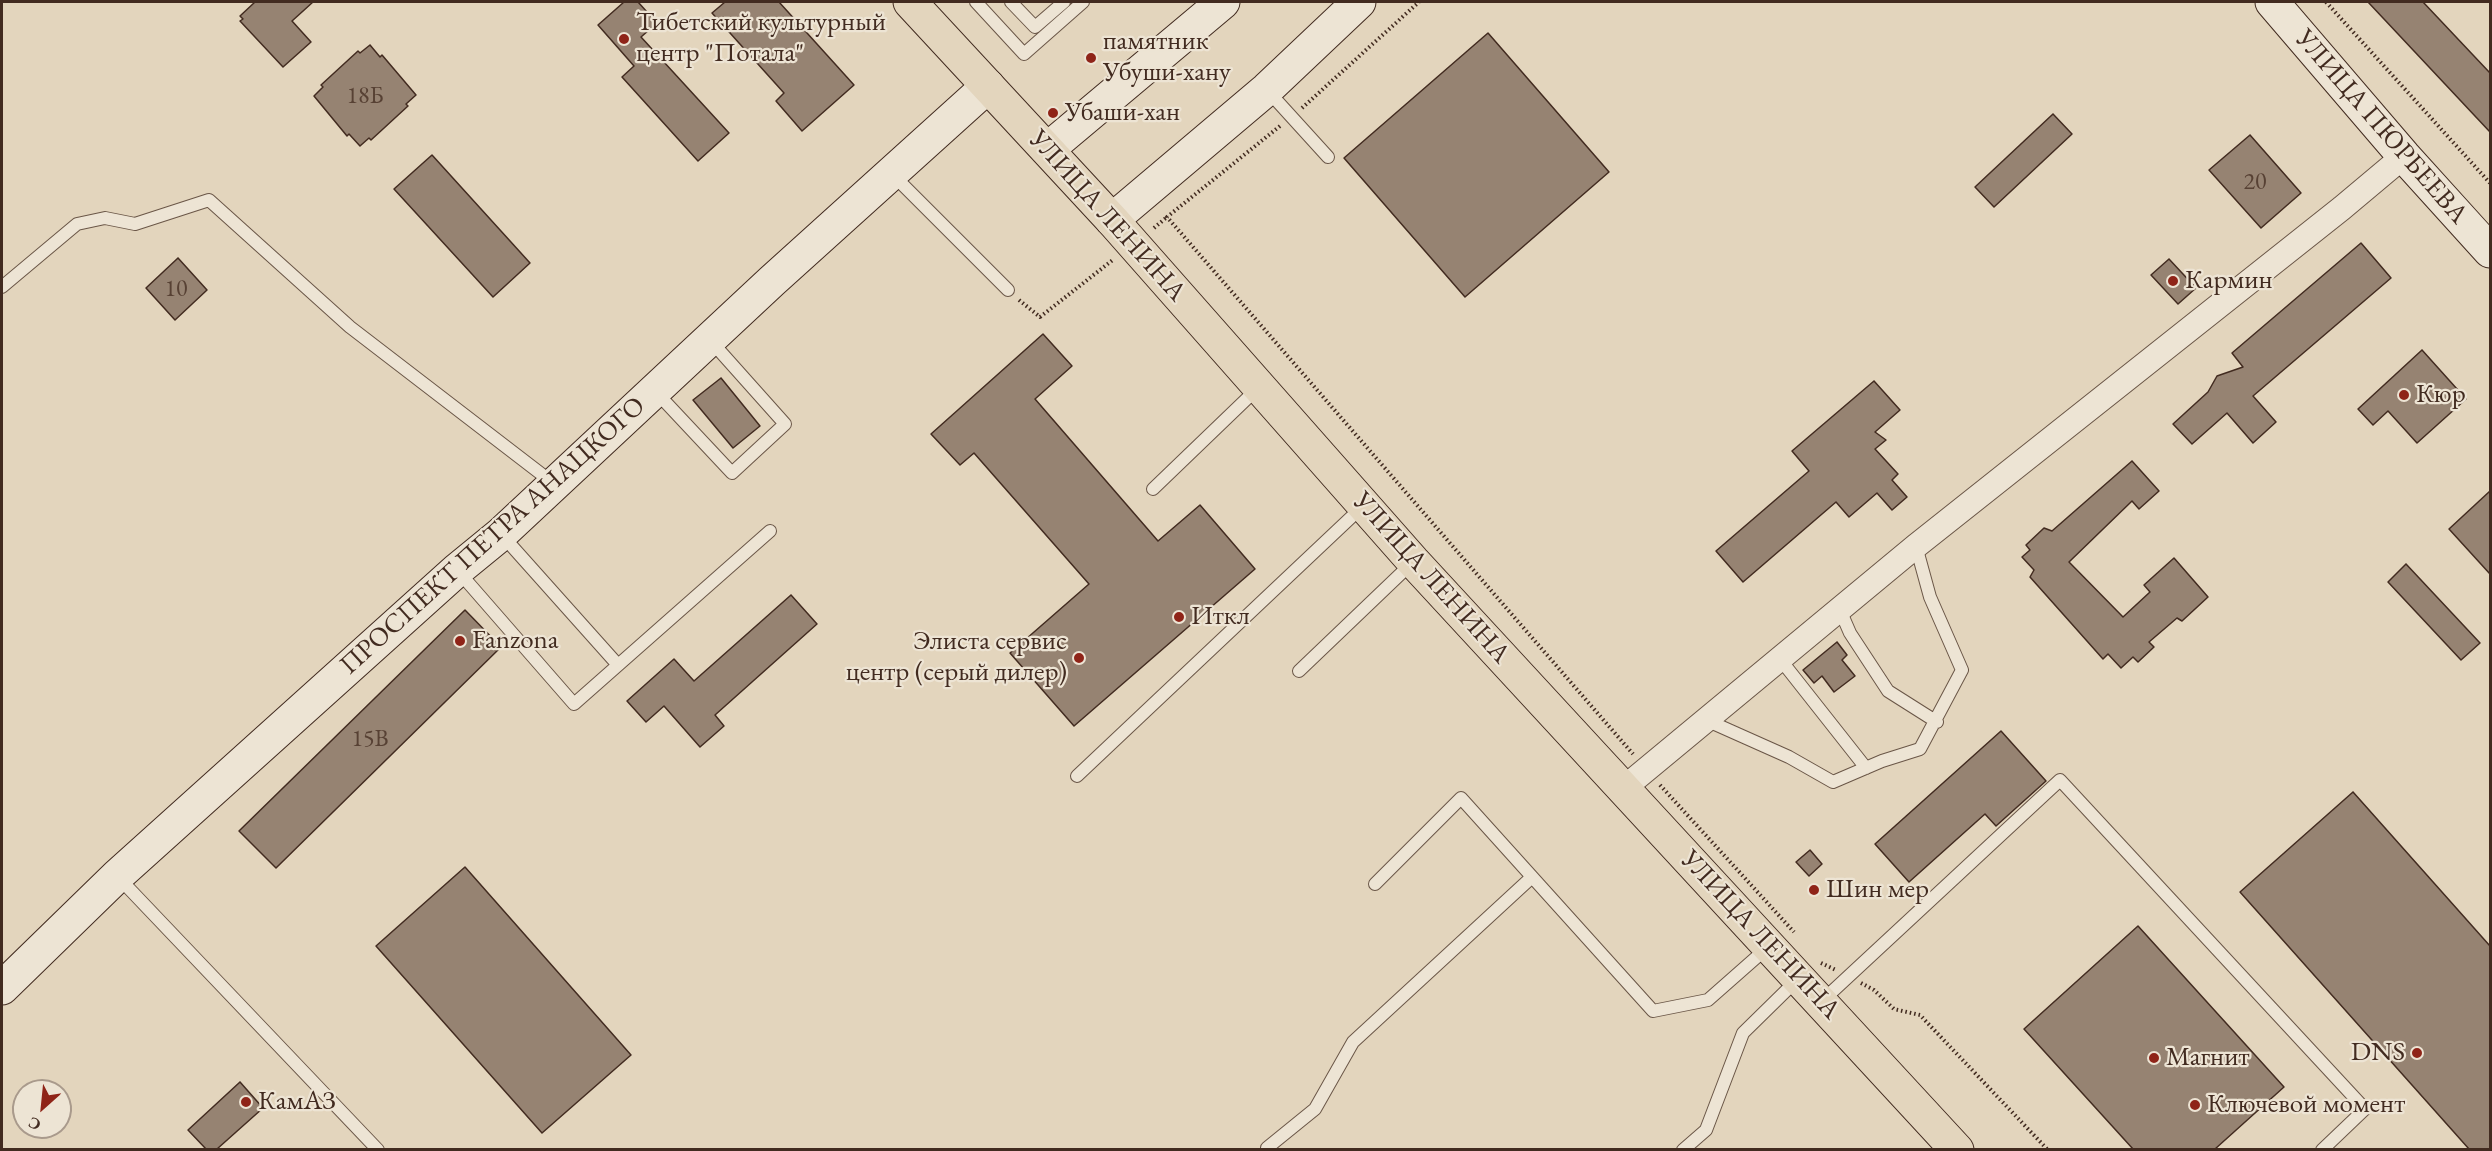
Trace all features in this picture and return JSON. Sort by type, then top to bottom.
[{"type":"main road","name":"УЛИЦА ЛЕНИНА","points":[[910,2],[1112,220],[1413,561],[1635,779],[1784,941],[1806,966],[1822,1002],[1957,1149]]},
{"type":"main road","points":[[1048,149],[1223,2]]},
{"type":"main road","points":[[1112,220],[1267,90],[1359,2]]},
{"type":"main road","name":"УЛИЦА ПЮРБЕЕВА","points":[[2272,2],[2403,156],[2490,251]]},
{"type":"main road","name":"ПРОСПЕКТ ПЕТРА АНАЦКОГО","points":[[2,988],[117,876],[457,570],[501,534],[709,339],[988,86]]},
{"type":"street","points":[[1635,779],[1916,546],[2342,208],[2403,156]]},
{"type":"lane","points":[[976,2],[1024,54],[1083,2]]},
{"type":"lane","points":[[1011,2],[1035,27],[1064,2]]},
{"type":"lane","points":[[1267,90],[1328,157]]},
{"type":"lane","points":[[892,174],[1008,290]]},
{"type":"lane","points":[[2,286],[77,225],[105,218],[135,224],[208,200],[350,327],[554,483]]},
{"type":"lane","points":[[654,390],[732,472],[785,424],[709,339]]},
{"type":"lane","points":[[1153,489],[1259,387]]},
{"type":"lane","points":[[1077,776],[1364,505]]},
{"type":"lane","points":[[457,570],[574,704],[770,531]]},
{"type":"lane","points":[[501,534],[618,665]]},
{"type":"lane","points":[[1706,720],[1789,757],[1833,782],[1920,749],[1937,722],[1962,670],[1930,597],[1916,546]]},
{"type":"lane","points":[[1299,671],[1413,561]]},
{"type":"lane","points":[[1840,610],[1850,633],[1888,692],[1937,722]]},
{"type":"lane","points":[[1780,659],[1866,768]]},
{"type":"lane","points":[[1822,1002],[2060,780],[2365,1109],[2322,1149]]},
{"type":"lane","points":[[1375,884],[1461,798],[1653,1011],[1708,1000],[1784,941]]},
{"type":"lane","points":[[117,876],[378,1149]]},
{"type":"lane","points":[[1267,1148],[1315,1109],[1353,1041],[1532,877]]},
{"type":"lane","points":[[1683,1149],[1706,1130],[1743,1033],[1806,966]]},
{"type":"path","points":[[1151,230],[1292,117],[1419,2]]},
{"type":"path","points":[[2326,2],[2490,183]]},
{"type":"path","points":[[1167,218],[1635,779],[1784,941]]},
{"type":"path","points":[[1008,290],[1040,317],[1115,258]]},
{"type":"path","points":[[1806,966],[1820,962],[1874,990],[1894,1009],[1920,1015],[2048,1149]]},
{"type":"building","points":[[255,2],[313,2],[292,21],[311,42],[283,67],[240,21],[243,19],[240,16]]},
{"type":"building","points":[[624,2],[638,2],[657,23],[641,37],[729,133],[698,161],[622,77],[634,66],[598,25]]},
{"type":"building","points":[[725,2],[779,2],[854,85],[802,131],[776,101],[784,93],[712,13]]},
{"type":"building","points":[[2368,2],[2423,2],[2490,73],[2490,132]]},
{"type":"building","points":[[1488,33],[1609,172],[1465,297],[1344,158]]},
{"type":"building","points":[[370,45],[380,57],[382,55],[416,95],[406,104],[408,106],[371,140],[369,138],[360,146],[349,134],[347,136],[314,96],[323,87],[321,85],[358,51],[360,53]]},
{"type":"building","points":[[2053,114],[2072,134],[1994,207],[1975,187]]},
{"type":"building","points":[[2250,135],[2301,193],[2261,228],[2209,170]]},
{"type":"building","points":[[432,155],[530,263],[493,297],[394,189]]},
{"type":"building","points":[[2361,243],[2391,278],[2253,396],[2276,422],[2253,443],[2227,413],[2192,444],[2173,424],[2208,392],[2217,376],[2243,367],[2232,353]]},
{"type":"building","points":[[178,258],[207,290],[175,320],[146,288]]},
{"type":"building","name":"Кармин","points":[[2169,259],[2196,288],[2178,304],[2151,275]]},
{"type":"building","points":[[1043,334],[1072,366],[1035,399],[1158,541],[1200,505],[1255,569],[1074,726],[1010,653],[1089,584],[974,453],[960,465],[931,434]]},
{"type":"building","name":"Кюр","points":[[2422,350],[2466,399],[2417,443],[2388,411],[2373,425],[2358,409]]},
{"type":"building","points":[[721,378],[760,426],[733,448],[693,400]]},
{"type":"building","points":[[1874,381],[1900,410],[1875,432],[1886,440],[1875,449],[1898,474],[1892,480],[1907,497],[1892,510],[1877,493],[1849,517],[1836,502],[1743,582],[1716,551],[1809,471],[1792,451]]},
{"type":"building","points":[[2132,461],[2159,491],[2139,509],[2132,501],[2069,562],[2123,617],[2150,592],[2144,585],[2174,558],[2208,597],[2182,621],[2177,618],[2149,642],[2154,647],[2138,662],[2133,657],[2121,668],[2108,654],[2103,659],[2030,577],[2034,570],[2022,557],[2030,550],[2026,545],[2044,528],[2052,531]]},
{"type":"building","points":[[2490,491],[2490,574],[2449,529]]},
{"type":"building","points":[[2406,564],[2480,643],[2461,660],[2388,582]]},
{"type":"building","points":[[791,595],[817,624],[715,715],[724,726],[700,747],[664,706],[646,722],[627,701],[674,659],[694,681]]},
{"type":"building","points":[[465,610],[501,647],[276,868],[239,831]]},
{"type":"building","points":[[1837,642],[1847,655],[1842,660],[1855,676],[1834,692],[1822,676],[1814,683],[1803,670]]},
{"type":"building","points":[[2001,731],[2046,781],[1996,826],[1985,814],[1909,882],[1875,844]]},
{"type":"building","points":[[2353,792],[2490,946],[2490,1149],[2469,1149],[2240,892]]},
{"type":"building","points":[[1810,850],[1822,864],[1809,876],[1796,862]]},
{"type":"building","points":[[465,867],[631,1055],[542,1133],[376,946]]},
{"type":"building","name":"Магнит","points":[[2138,926],[2284,1087],[2215,1149],[2133,1149],[2024,1029]]},
{"type":"building","points":[[240,1082],[263,1108],[217,1149],[206,1149],[188,1130]]},
{"type":"place","name":"Тибетский культурный центр \"Потала\"","points":[[624,39]]},
{"type":"place","name":"памятник Убуши-хану","points":[[1091,58]]},
{"type":"place","name":"Убаши-хан","points":[[1053,113]]},
{"type":"place","name":"Кармин","points":[[2173,281]]},
{"type":"place","name":"Кюр","points":[[2404,395]]},
{"type":"place","name":"Иткл","points":[[1179,617]]},
{"type":"place","name":"Fanzona","points":[[460,641]]},
{"type":"place","name":"Элиста сервис центр (серый дилер)","points":[[1079,658]]},
{"type":"place","name":"Шин мер","points":[[1814,890]]},
{"type":"place","name":"DNS","points":[[2417,1053]]},
{"type":"place","name":"Магнит","points":[[2154,1058]]},
{"type":"place","name":"КамАЗ","points":[[246,1102]]},
{"type":"place","name":"Ключевой момент","points":[[2195,1105]]}]
